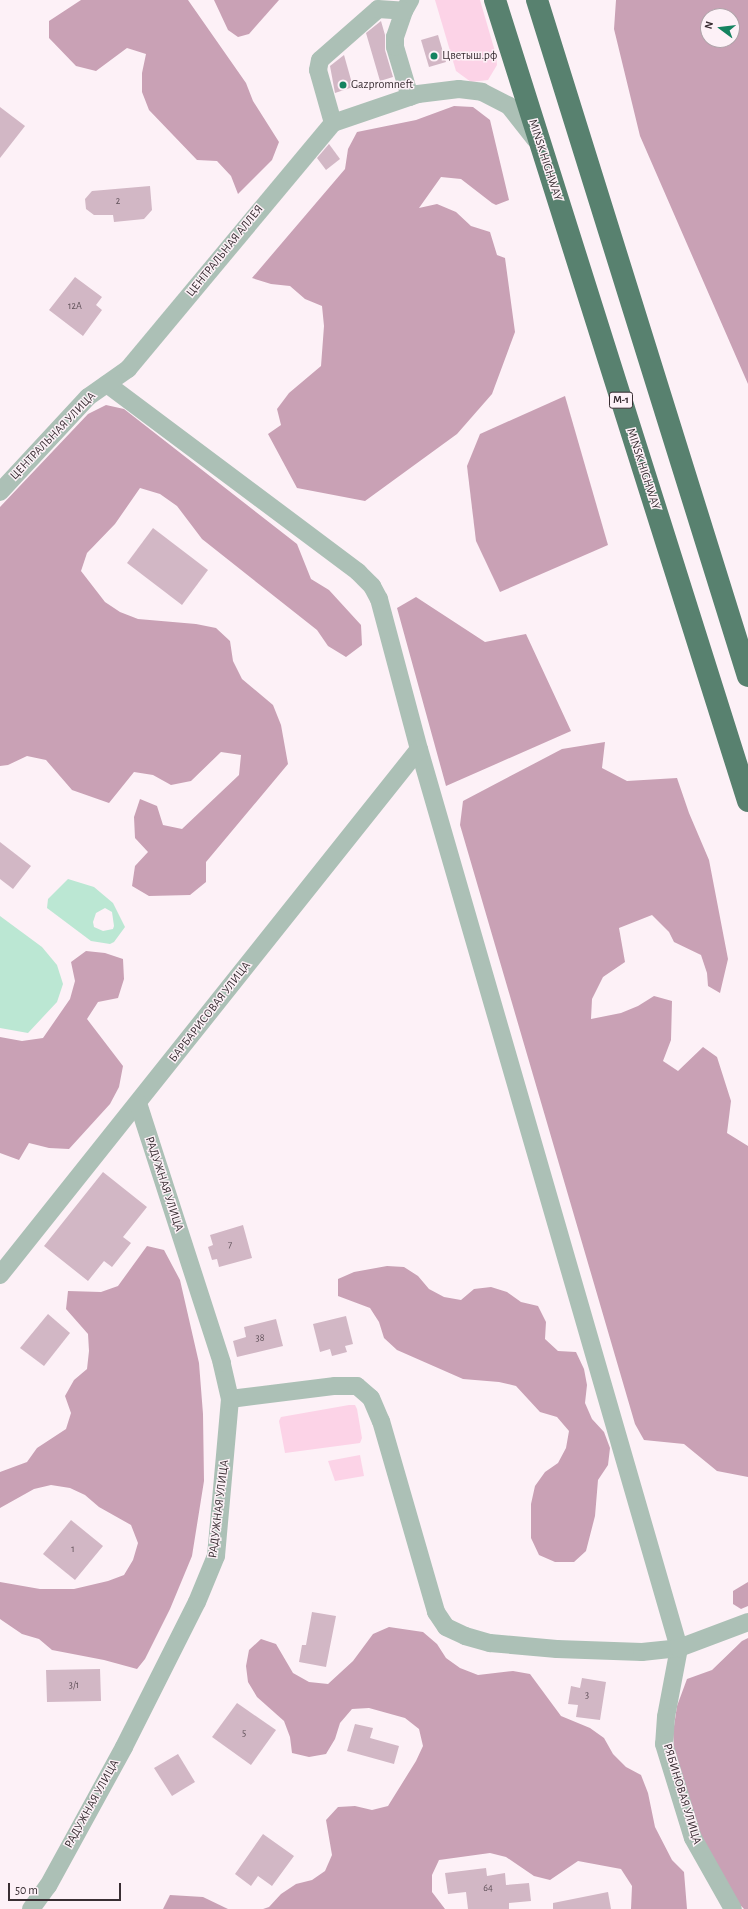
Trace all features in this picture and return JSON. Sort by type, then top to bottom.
[{"type":"highway","name":"MINSK HIGHWAY","points":[[495,0],[748,801]]},
{"type":"highway","points":[[537,0],[748,676]]},
{"type":"street","points":[[407,5],[397,27],[395,47],[410,97]]},
{"type":"street","points":[[407,5],[378,9],[320,60],[318,70],[328,128],[410,97],[459,89],[482,92],[509,106],[542,150]]},
{"type":"street","name":"ЦЕНТРАЛЬНАЯ АЛЛЕЯ","points":[[128,369],[328,128]]},
{"type":"street","name":"ЦЕНТРАЛЬНАЯ УЛИЦА","points":[[0,492],[88,397],[128,369]]},
{"type":"street","points":[[107,384],[358,572],[372,586],[379,599],[419,749],[679,1648]]},
{"type":"street","name":"БАРБАРИСОВАЯ УЛИЦА","points":[[0,1276],[419,749]]},
{"type":"street","name":"РАДУЖНАЯ УЛИЦА","points":[[31,1909],[48,1886],[124,1747],[197,1602],[216,1556],[230,1399],[222,1363],[138,1103]]},
{"type":"street","points":[[230,1399],[335,1386],[357,1386],[371,1398],[381,1421],[436,1612],[446,1627],[464,1636],[490,1643],[557,1650],[642,1652],[679,1648],[748,1622]]},
{"type":"street","name":"РЯБИНОВАЯ УЛИЦА","points":[[679,1648],[666,1717],[664,1744],[693,1838],[733,1909]]},
{"type":"shaded area","points":[[81,0],[188,0],[246,83],[253,101],[279,142],[272,160],[238,194],[231,176],[217,161],[197,160],[149,110],[142,92],[142,73],[146,54],[127,48],[96,71],[76,66],[49,38],[49,21]]},
{"type":"shaded area","points":[[214,0],[279,0],[249,34],[238,37],[228,30]]},
{"type":"shaded area","points":[[435,0],[480,0],[496,55],[497,65],[488,80],[471,82],[456,71]]},
{"type":"shaded area","points":[[616,0],[748,0],[748,384],[640,136],[614,29]]},
{"type":"shaded area","points":[[454,106],[473,107],[490,120],[509,200],[496,205],[461,179],[441,177],[419,208],[437,204],[456,212],[471,226],[490,232],[497,255],[505,258],[515,332],[492,394],[457,434],[365,501],[297,488],[268,434],[281,425],[277,409],[289,393],[321,366],[324,326],[322,306],[305,299],[290,286],[271,284],[252,278],[345,169],[348,149],[357,132],[416,120]]},
{"type":"shaded area","points":[[565,396],[608,545],[500,592],[476,541],[467,466],[480,434]]},
{"type":"shaded area","points":[[106,405],[124,409],[297,544],[311,579],[329,590],[361,625],[362,645],[346,657],[328,646],[317,630],[202,539],[177,506],[160,494],[140,488],[115,524],[87,553],[81,571],[105,602],[120,612],[138,619],[196,624],[216,628],[230,641],[233,661],[242,679],[273,705],[281,725],[288,764],[206,862],[206,882],[190,895],[149,896],[132,886],[135,866],[148,852],[135,838],[134,817],[140,799],[157,806],[163,825],[182,829],[239,775],[241,755],[221,752],[191,781],[171,785],[153,775],[134,772],[109,803],[72,790],[46,760],[27,756],[8,765],[0,766],[0,507],[88,414]]},
{"type":"shaded area","points":[[416,597],[485,642],[526,634],[571,731],[446,786],[397,608]]},
{"type":"shaded area","points":[[605,742],[602,768],[627,781],[677,778],[689,813],[709,860],[728,959],[720,993],[708,986],[707,973],[701,955],[674,942],[669,932],[652,915],[619,928],[625,962],[603,977],[592,999],[591,1019],[621,1013],[638,1006],[654,996],[672,1001],[671,1040],[663,1061],[678,1071],[703,1047],[717,1057],[731,1101],[727,1133],[748,1146],[748,1477],[717,1471],[684,1444],[644,1440],[635,1424],[460,825],[463,801],[562,749]]},
{"type":"shaded area","points":[[68,879],[94,887],[113,903],[125,927],[114,942],[110,944],[91,941],[47,908],[48,899]],"holes":[[[105,908],[112,912],[113,929],[103,931],[94,927],[93,922],[96,913]]]},
{"type":"shaded area","points":[[0,916],[42,947],[57,965],[63,984],[57,1002],[28,1033],[0,1028]]},
{"type":"shaded area","points":[[86,951],[105,953],[123,959],[124,979],[118,998],[98,1002],[87,1019],[123,1066],[119,1087],[110,1104],[69,1149],[49,1148],[29,1143],[19,1160],[0,1153],[0,1037],[22,1041],[43,1038],[70,999],[75,981],[71,962]]},
{"type":"shaded area","points":[[147,1246],[164,1250],[180,1280],[199,1363],[203,1414],[204,1481],[192,1556],[170,1609],[145,1659],[137,1669],[104,1660],[52,1650],[39,1639],[22,1634],[0,1619],[0,1582],[40,1589],[74,1589],[108,1581],[124,1575],[133,1560],[138,1543],[131,1525],[99,1507],[85,1495],[70,1488],[51,1485],[34,1489],[0,1508],[0,1472],[27,1462],[37,1448],[66,1429],[71,1413],[65,1396],[74,1380],[87,1369],[89,1351],[88,1334],[66,1309],[68,1291],[101,1292],[118,1286]]},
{"type":"shaded area","points":[[387,1266],[404,1267],[418,1276],[429,1289],[444,1297],[461,1300],[474,1289],[491,1287],[507,1292],[521,1302],[538,1306],[546,1322],[545,1339],[558,1351],[576,1352],[584,1369],[587,1385],[585,1403],[592,1419],[604,1432],[610,1448],[608,1465],[598,1480],[595,1516],[586,1551],[574,1562],[555,1562],[539,1555],[531,1538],[531,1504],[535,1486],[545,1472],[558,1463],[566,1448],[569,1431],[557,1417],[540,1412],[516,1386],[499,1382],[463,1379],[397,1350],[384,1338],[379,1322],[370,1308],[338,1296],[338,1279],[354,1272]]},
{"type":"shaded area","points":[[355,1405],[357,1409],[362,1438],[360,1443],[285,1453],[279,1421],[281,1417]]},
{"type":"shaded area","points":[[360,1455],[364,1476],[335,1481],[328,1461]]},
{"type":"shaded area","points":[[748,1582],[748,1606],[741,1609],[733,1604],[733,1591]]},
{"type":"shaded area","points":[[389,1627],[423,1632],[437,1644],[446,1658],[460,1668],[478,1675],[513,1671],[530,1674],[561,1716],[590,1728],[604,1738],[613,1754],[626,1767],[641,1775],[648,1793],[655,1827],[672,1860],[684,1872],[687,1909],[631,1909],[632,1886],[621,1869],[578,1861],[550,1880],[534,1876],[506,1857],[490,1853],[439,1860],[432,1875],[432,1892],[445,1909],[263,1909],[269,1907],[281,1894],[296,1884],[312,1880],[325,1871],[332,1855],[326,1820],[338,1807],[355,1806],[372,1810],[388,1806],[416,1761],[423,1746],[419,1729],[405,1718],[369,1708],[352,1709],[340,1723],[335,1739],[326,1754],[309,1757],[292,1753],[290,1737],[284,1721],[257,1697],[248,1682],[246,1666],[249,1650],[261,1639],[276,1644],[293,1673],[309,1682],[328,1684],[353,1661],[373,1634]]},
{"type":"shaded area","points":[[748,1638],[748,1909],[744,1909],[732,1896],[703,1853],[675,1760],[673,1733],[677,1706],[687,1679],[712,1670],[742,1641]]},
{"type":"shaded area","points":[[170,1895],[203,1897],[228,1909],[163,1909]]},
{"type":"building","points":[[381,21],[385,35],[385,50],[393,77],[380,81],[366,33]]},
{"type":"building","points":[[438,35],[446,62],[429,67],[421,40]]},
{"type":"building","points":[[344,55],[353,87],[335,93],[330,66]]},
{"type":"building","points":[[0,107],[25,126],[0,158]]},
{"type":"building","points":[[329,144],[340,159],[326,170],[317,158]]},
{"type":"building","points":[[150,186],[152,210],[144,219],[114,222],[113,215],[94,215],[86,209],[85,199],[92,191]]},
{"type":"building","points":[[75,277],[102,297],[96,305],[102,310],[83,336],[49,310]]},
{"type":"building","points":[[153,528],[208,570],[182,605],[127,563]]},
{"type":"building","points":[[0,842],[31,866],[13,889],[0,879]]},
{"type":"building","points":[[103,1172],[147,1207],[123,1237],[131,1243],[112,1267],[104,1261],[88,1281],[44,1246]]},
{"type":"building","points":[[243,1225],[252,1258],[219,1267],[217,1259],[212,1260],[208,1247],[213,1245],[210,1235]]},
{"type":"building","points":[[48,1314],[70,1333],[44,1366],[20,1348]]},
{"type":"building","points":[[346,1316],[353,1344],[345,1346],[347,1352],[332,1356],[330,1349],[320,1352],[313,1324]]},
{"type":"building","points":[[276,1319],[283,1346],[237,1357],[233,1341],[246,1337],[244,1327]]},
{"type":"building","points":[[71,1520],[103,1546],[75,1580],[43,1554]]},
{"type":"building","points":[[312,1612],[336,1616],[326,1667],[299,1662],[302,1645],[306,1645]]},
{"type":"building","points":[[100,1669],[101,1701],[47,1702],[46,1670]]},
{"type":"building","points":[[582,1678],[606,1682],[600,1720],[576,1717],[578,1705],[568,1704],[571,1686],[580,1688]]},
{"type":"building","points":[[237,1703],[276,1730],[251,1765],[212,1737]]},
{"type":"building","points":[[355,1724],[373,1728],[370,1738],[399,1746],[394,1764],[347,1751]]},
{"type":"building","points":[[178,1754],[195,1782],[172,1796],[154,1768]]},
{"type":"building","points":[[263,1834],[294,1856],[272,1886],[258,1876],[251,1886],[235,1874]]},
{"type":"building","points":[[486,1868],[487,1876],[505,1873],[506,1885],[529,1883],[531,1901],[509,1903],[509,1909],[468,1909],[466,1892],[448,1894],[445,1873]]},
{"type":"building","points":[[608,1892],[611,1909],[553,1909],[553,1903]]},
{"type":"place","name":"Цветыш.рф","points":[[434,56]]},
{"type":"place","name":"Gazpromneft","points":[[343,85]]}]
